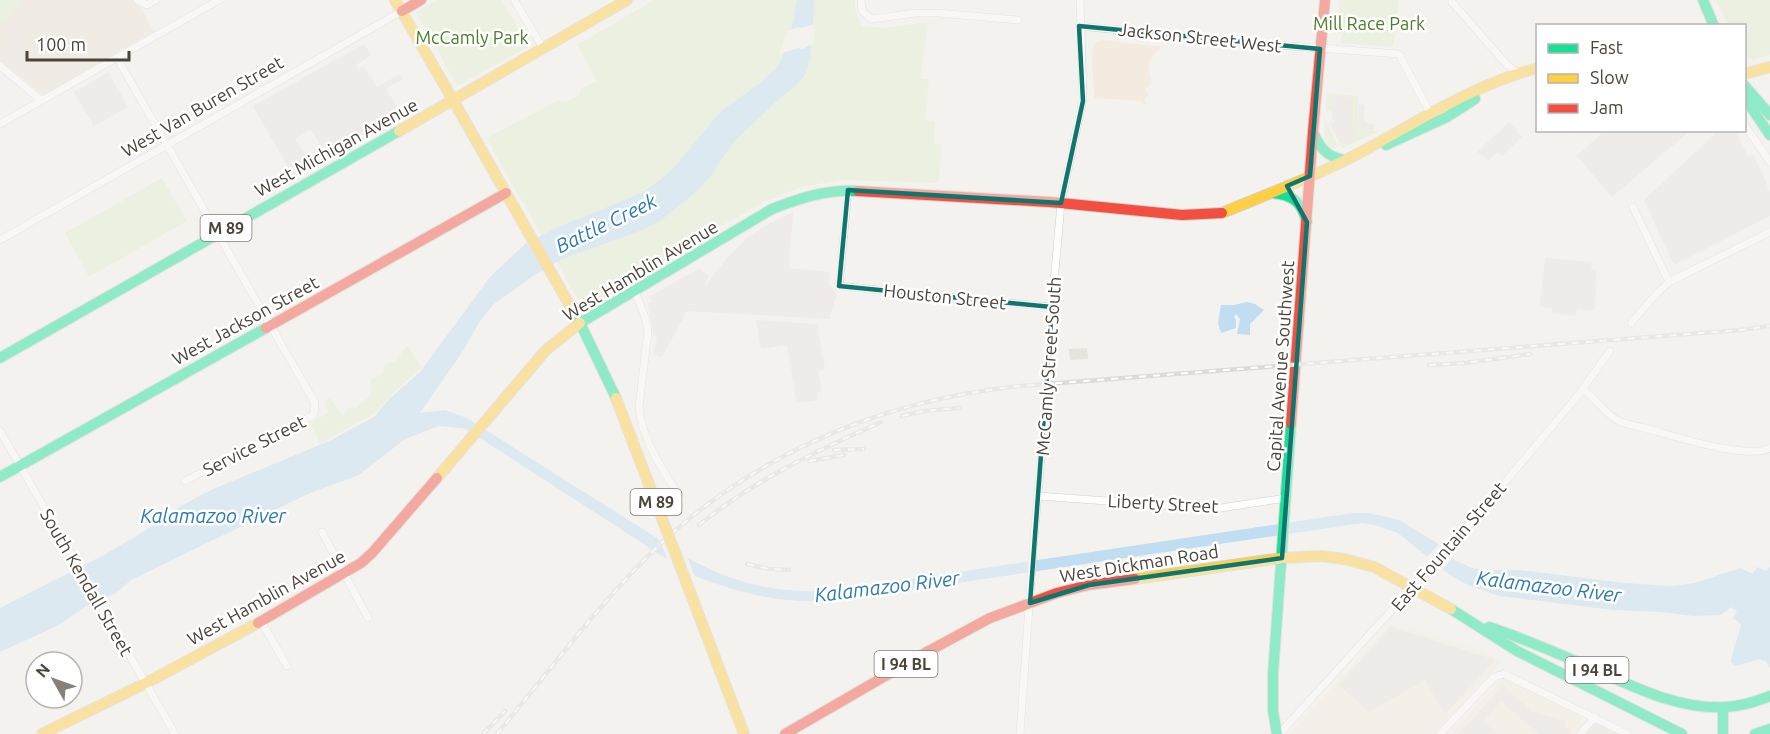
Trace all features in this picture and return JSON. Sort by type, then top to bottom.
[{"type":"main road","points":[[395,0],[453,100]]},
{"type":"main road","name":"West Van Buren Street","points":[[402,11],[421,0]]},
{"type":"main road","name":"West Michigan Avenue","points":[[0,358],[627,0]]},
{"type":"main road","name":"Capital Avenue Southwest","points":[[1278,734],[1273,711],[1273,674],[1313,132],[1325,0]]},
{"type":"main road","points":[[1703,0],[1713,24]]},
{"type":"main road","points":[[1746,74],[1770,67]]},
{"type":"main road","points":[[1363,151],[1430,112],[1518,74],[1536,69]]},
{"type":"main road","points":[[1363,151],[1389,144],[1436,123],[1475,99],[1491,86]]},
{"type":"main road","points":[[1746,87],[1770,115]]},
{"type":"main road","name":"M 89","points":[[453,100],[580,323],[616,398],[744,734]]},
{"type":"main road","points":[[1746,101],[1770,135]]},
{"type":"main road","points":[[1313,132],[1323,152],[1331,158],[1344,160]]},
{"type":"main road","name":"West Hamblin Avenue","points":[[42,734],[146,683],[261,621],[361,563],[546,350],[580,323],[772,209],[799,198],[848,190],[1061,203],[1195,216],[1221,213],[1363,151]]},
{"type":"main road","name":"West Jackson Street","points":[[0,477],[506,192]]},
{"type":"main road","points":[[1271,193],[1291,195],[1298,199],[1305,211],[1307,222]]},
{"type":"main road","name":"I 94 BL","points":[[1282,558],[1321,556],[1374,567],[1474,622],[1516,651],[1682,734]]},
{"type":"main road","name":"West Dickman Road","points":[[785,734],[990,618],[1057,593],[1089,585],[1282,558]]},
{"type":"main road","name":"I 94 BL","points":[[1474,622],[1521,638],[1664,698],[1686,704],[1723,707],[1744,705],[1770,696]]},
{"type":"main road","points":[[1723,707],[1723,734]]},
{"type":"main road","points":[[1755,734],[1770,729]]},
{"type":"street","points":[[137,0],[147,5],[156,0]]},
{"type":"street","points":[[0,124],[219,0]]},
{"type":"street","points":[[514,0],[543,48]]},
{"type":"street","points":[[861,0],[860,6],[863,14],[874,19],[916,13],[951,13],[1018,20]]},
{"type":"street","name":"McCamly Street South","points":[[1020,734],[1061,203],[1083,108],[1080,0]]},
{"type":"street","points":[[1452,2],[1507,65],[1518,74]]},
{"type":"street","name":"West Van Buren Street","points":[[0,240],[402,11]]},
{"type":"street","name":"Jackson Street West","points":[[1079,26],[1320,49],[1400,54],[1430,112]]},
{"type":"street","points":[[117,58],[269,324]]},
{"type":"street","points":[[0,66],[41,100]]},
{"type":"street","points":[[1430,112],[1436,123]]},
{"type":"street","points":[[1746,127],[1770,162]]},
{"type":"street","name":"Houston Street","points":[[848,190],[843,287],[1052,308]]},
{"type":"street","points":[[1633,207],[1669,282]]},
{"type":"street","points":[[1631,323],[1657,292],[1669,282],[1770,232]]},
{"type":"street","points":[[635,292],[648,331],[639,407],[640,417],[654,454],[682,500]]},
{"type":"street","name":"Service Street","points":[[185,481],[314,414],[315,403],[269,324]]},
{"type":"street","name":"East Fountain Street","points":[[1278,734],[1447,549],[1582,389],[1610,351]]},
{"type":"street","points":[[1582,389],[1617,420],[1695,442],[1734,450],[1751,452],[1770,448]]},
{"type":"street","name":"South Kendall Street","points":[[0,431],[175,734]]},
{"type":"street","name":"Liberty Street","points":[[1039,496],[1201,508],[1286,498]]},
{"type":"street","points":[[322,532],[368,618]]},
{"type":"street","points":[[261,621],[287,666]]},
{"type":"street","points":[[1440,734],[1494,676],[1500,674],[1510,676],[1627,734]]},
{"type":"street","points":[[1580,734],[1595,717]]},
{"type":"highlighted area","points":[[1079,26],[1320,49],[1310,176],[1287,186],[1307,222],[1282,558],[1089,585],[1030,603],[1052,307],[839,286],[848,190],[1061,203],[1083,101]]},
{"type":"shaded area","points":[[0,0],[137,0],[154,32],[43,95],[0,61]]},
{"type":"shaded area","points":[[17,33],[32,58],[19,66],[4,41]]},
{"type":"shaded area","points":[[1103,40],[1162,47],[1151,57],[1149,71],[1152,83],[1145,90],[1149,95],[1145,99],[1147,103],[1145,105],[1141,101],[1094,98],[1092,50],[1096,43]]},
{"type":"shaded area","points":[[364,44],[371,55],[356,65],[359,69],[364,66],[377,87],[400,74],[403,79],[386,89],[403,116],[329,159],[310,129],[295,139],[313,167],[294,178],[253,106]]},
{"type":"shaded area","points":[[108,72],[128,107],[94,126],[74,92]]},
{"type":"shaded area","points":[[1339,95],[1353,99],[1350,120],[1344,122],[1346,124],[1351,121],[1357,136],[1347,145],[1340,145],[1330,123],[1335,120],[1331,119],[1333,97]]},
{"type":"shaded area","points":[[1359,104],[1365,105],[1364,121],[1374,124],[1374,130],[1365,129],[1359,124]]},
{"type":"shaded area","points":[[1509,122],[1522,137],[1502,156],[1497,153],[1489,160],[1477,152]]},
{"type":"shaded area","points":[[1603,132],[1689,132],[1612,197],[1577,156]]},
{"type":"shaded area","points":[[1717,132],[1736,132],[1748,156],[1754,155],[1770,192],[1770,216],[1674,265],[1644,200]]},
{"type":"shaded area","points":[[793,212],[789,268],[830,272],[829,285],[837,294],[829,319],[687,311],[662,357],[653,355],[657,337],[653,335],[648,303],[652,301],[649,297],[699,268],[709,276],[703,288],[727,258],[747,238],[769,223]]},
{"type":"shaded area","points":[[1545,258],[1592,262],[1591,269],[1597,270],[1594,311],[1577,309],[1576,316],[1552,313],[1552,308],[1540,307]]},
{"type":"shaded area","points":[[756,320],[817,324],[825,369],[818,371],[822,391],[817,392],[818,400],[797,403],[787,345],[761,349]]},
{"type":"shaded area","points":[[1087,348],[1088,359],[1070,360],[1069,349]]},
{"type":"shaded area","points":[[1391,624],[1478,650],[1501,662],[1434,734],[1289,734]]},
{"type":"shaded area","points":[[1391,627],[1495,660],[1445,714],[1425,680],[1369,712],[1339,685]]},
{"type":"shaded area","points":[[1504,679],[1576,712],[1582,718],[1581,726],[1574,734],[1450,734]]},
{"type":"shaded area","points":[[1503,686],[1532,712],[1566,721],[1565,727],[1572,729],[1567,734],[1538,734],[1501,701],[1483,721],[1497,734],[1459,734]]},
{"type":"shaded area","points":[[1599,724],[1620,734],[1586,734],[1594,725]]},
{"type":"green space","points":[[0,0],[22,0],[3,23],[0,20]]},
{"type":"green space","name":"McCamly Park","points":[[437,0],[501,0],[530,46],[457,86],[416,12]]},
{"type":"green space","points":[[654,0],[855,0],[855,9],[862,26],[886,28],[928,22],[920,79],[929,79],[925,120],[935,121],[934,143],[941,144],[939,183],[841,180],[802,187],[764,202],[716,229],[595,304],[577,298],[486,138],[559,100],[566,102],[580,94],[581,88],[597,81],[577,45]]},
{"type":"green space","name":"Mill Race Park","points":[[1340,0],[1399,0],[1392,47],[1341,43],[1342,34],[1337,33]]},
{"type":"green space","points":[[1716,0],[1770,0],[1770,54],[1754,60],[1746,57],[1746,24],[1728,24]]},
{"type":"green space","points":[[1327,93],[1358,96],[1358,119],[1365,129],[1378,132],[1342,148],[1340,145],[1353,142],[1357,136],[1350,122],[1346,124],[1344,122],[1353,99],[1339,95],[1333,97],[1332,110],[1325,111]]},
{"type":"green space","points":[[1325,119],[1338,145],[1337,148],[1331,148],[1326,142]]},
{"type":"green space","points":[[162,178],[187,221],[89,277],[65,233]]},
{"type":"green space","points":[[407,346],[422,367],[389,397],[377,412],[320,444],[311,423],[328,412],[324,401],[330,398],[343,416],[349,407],[356,408],[370,396],[371,379],[383,374],[384,364],[395,361]]},
{"type":"water","points":[[797,0],[815,0],[810,57],[806,73],[797,85],[732,144],[710,177],[695,193],[660,221],[635,233],[564,258],[533,276],[494,304],[480,321],[463,351],[420,413],[445,410],[467,418],[690,559],[725,576],[761,586],[798,591],[837,590],[1353,513],[1369,513],[1399,520],[1437,543],[1455,560],[1472,568],[1485,570],[1520,570],[1625,583],[1671,586],[1695,583],[1740,568],[1753,574],[1757,567],[1766,571],[1770,567],[1770,668],[1760,659],[1736,666],[1731,662],[1741,624],[1733,618],[1737,611],[1731,607],[1721,615],[1693,616],[1613,610],[1499,596],[1451,576],[1398,533],[1362,523],[843,600],[802,601],[765,597],[728,588],[690,574],[469,431],[462,428],[439,426],[405,439],[359,475],[310,493],[131,580],[116,593],[85,607],[57,626],[0,652],[0,608],[102,556],[181,506],[211,490],[329,441],[374,417],[389,399],[420,372],[490,277],[525,244],[556,228],[644,192],[671,171],[721,111],[760,83],[780,64],[793,23]]},
{"type":"water","points":[[1247,302],[1264,310],[1250,324],[1250,335],[1237,334],[1240,319],[1236,314],[1234,317],[1236,328],[1221,333],[1218,323],[1221,305]]},
{"type":"pier","points":[[815,24],[814,43],[802,49],[779,54],[787,32],[797,27]]},
{"type":"pier","points":[[658,536],[686,553],[696,580],[669,564]]},
{"type":"pier","points":[[1440,543],[1454,556],[1441,571],[1426,558]]},
{"type":"railway","points":[[497,734],[608,600],[647,557],[686,521],[728,490],[773,462],[819,439],[867,420],[917,404],[969,393],[1021,386],[1770,326]]},
{"type":"railway","points":[[1429,365],[1466,363],[1530,354]]},
{"type":"railway","points":[[902,416],[924,411],[959,408]]},
{"type":"railway","points":[[699,525],[764,480],[810,455],[881,422]]},
{"type":"railway","points":[[834,450],[864,449]]},
{"type":"railway","points":[[809,461],[844,455]]},
{"type":"railway","points":[[747,564],[789,570]]},
{"type":"railway","points":[[483,734],[505,711]]},
{"type":"traffic: fast","points":[[1703,0],[1713,24]]},
{"type":"traffic: fast","points":[[1746,87],[1770,115]]},
{"type":"traffic: fast","points":[[1386,145],[1447,117],[1475,99]]},
{"type":"traffic: fast","points":[[1746,100],[1770,135]]},
{"type":"traffic: fast","points":[[0,358],[399,131]]},
{"type":"traffic: fast","points":[[1313,132],[1324,150],[1344,160]]},
{"type":"traffic: fast","points":[[569,304],[580,323],[772,209],[814,195],[835,191],[858,191]]},
{"type":"traffic: fast","points":[[1273,193],[1296,201],[1307,222]]},
{"type":"traffic: fast","points":[[580,323],[616,398]]},
{"type":"traffic: fast","points":[[0,477],[266,328]]},
{"type":"traffic: fast","points":[[1277,734],[1273,711],[1273,674],[1291,424]]},
{"type":"traffic: fast","points":[[1451,609],[1517,651],[1682,734]]},
{"type":"traffic: fast","points":[[1489,627],[1551,650],[1654,695],[1690,705],[1738,706],[1770,696]]},
{"type":"traffic: fast","points":[[1723,707],[1723,734]]},
{"type":"traffic: fast","points":[[1755,734],[1770,729]]},
{"type":"traffic: slow","points":[[395,0],[453,100],[627,0]]},
{"type":"traffic: slow","points":[[1746,73],[1770,67]]},
{"type":"traffic: slow","points":[[1222,213],[1330,168],[1470,93],[1536,69]]},
{"type":"traffic: slow","points":[[399,131],[453,100],[569,304]]},
{"type":"traffic: slow","points":[[437,478],[546,350],[580,323]]},
{"type":"traffic: slow","points":[[616,398],[695,605]]},
{"type":"traffic: slow","points":[[1135,579],[1282,558],[1321,556],[1374,567],[1451,609]]},
{"type":"traffic: slow","points":[[695,605],[744,734]]},
{"type":"traffic: slow","points":[[42,734],[146,683],[258,623]]},
{"type":"traffic: jam","points":[[402,11],[421,0]]},
{"type":"traffic: jam","points":[[1291,424],[1325,0]]},
{"type":"traffic: jam","points":[[858,191],[1050,202],[1182,215],[1222,213]]},
{"type":"traffic: jam","points":[[266,328],[506,193]]},
{"type":"traffic: jam","points":[[258,623],[361,563],[437,478]]},
{"type":"traffic: jam","points":[[785,734],[990,618],[1057,593],[1089,585],[1135,579]]},
{"type":"water label","name":"Battle Creek","points":[[606,223]]},
{"type":"water label","name":"Kalamazoo River","points":[[213,515]]},
{"type":"water label","name":"Kalamazoo River","points":[[887,586]]},
{"type":"water label","name":"Kalamazoo River","points":[[1549,586]]}]
